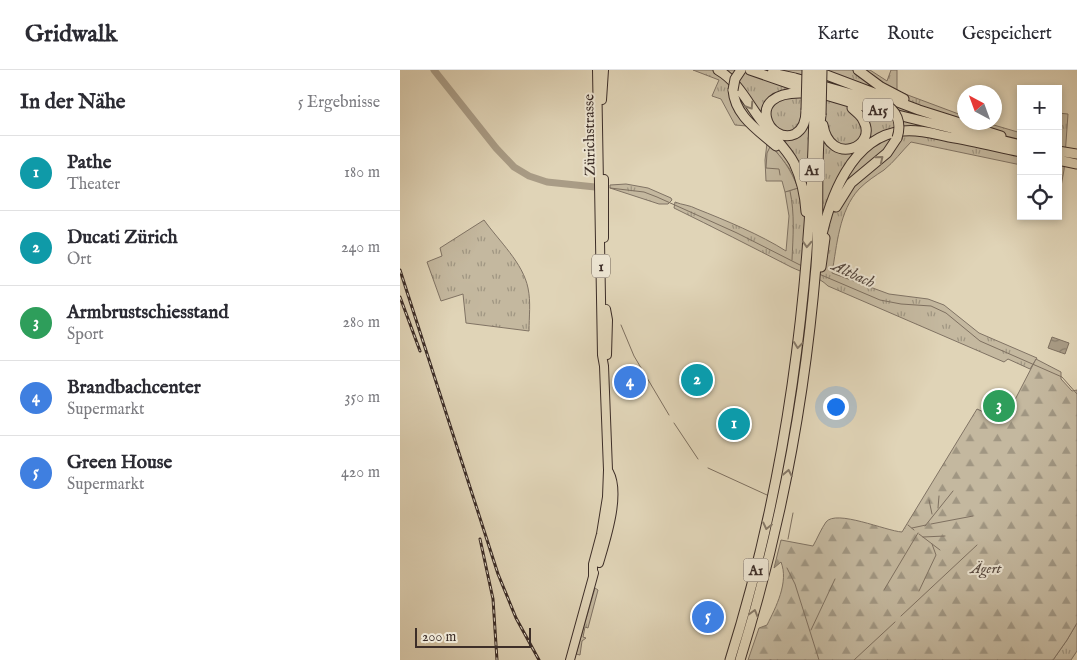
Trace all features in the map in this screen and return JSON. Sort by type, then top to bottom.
[{"type":"highway","points":[[718,70],[730,78],[739,88],[761,122],[795,165],[804,193],[808,227]]},
{"type":"highway","name":"A15","points":[[735,70],[852,108],[950,134],[962,139],[1017,151]]},
{"type":"highway","points":[[741,70],[735,79],[733,90],[735,100],[741,112],[782,153],[798,174]]},
{"type":"highway","points":[[751,70],[795,78],[883,103],[892,109],[898,118],[899,129],[897,138],[887,153],[851,183],[834,209],[823,247],[813,338],[807,354]]},
{"type":"highway","name":"A15","points":[[751,70],[802,88],[873,109],[1017,144]]},
{"type":"highway","points":[[807,70],[814,112],[829,142],[838,148],[850,149],[860,143],[866,133],[864,120],[852,108]]},
{"type":"highway","points":[[814,70],[914,108],[1017,140]]},
{"type":"highway","name":"A1","points":[[740,660],[762,585],[781,504],[797,422],[807,354],[816,265],[814,70]]},
{"type":"highway","name":"A1","points":[[730,660],[762,549],[780,461],[796,366],[812,200],[814,112],[822,70]]},
{"type":"highway","points":[[858,70],[898,96],[950,120]]},
{"type":"highway","points":[[801,93],[786,93],[775,98],[768,108],[767,118],[771,127],[777,133],[791,135],[803,126],[814,112]]},
{"type":"highway","points":[[816,265],[822,235],[837,190],[851,164],[864,148],[882,137],[903,130],[962,139]]},
{"type":"highway","points":[[1062,152],[1077,154]]},
{"type":"highway","points":[[1062,161],[1077,164]]},
{"type":"main road","name":"Zürichstrasse","points":[[597,70],[602,199]]},
{"type":"main road","name":"Zürichstrasse","points":[[602,199],[601,104],[604,70]]},
{"type":"main road","name":"1","points":[[570,660],[611,517],[613,487],[612,478],[608,470],[604,366],[608,345],[608,320],[605,291],[602,199]]},
{"type":"green space","points":[[693,70],[870,70],[887,81],[891,70],[897,70],[897,91],[957,113],[957,130],[1002,130],[1002,127],[1017,132],[1017,164],[911,142],[888,167],[862,186],[852,198],[843,218],[837,240],[832,273],[889,294],[928,299],[944,305],[979,333],[1037,358],[1030,369],[1008,359],[1004,362],[828,286],[815,277],[791,267],[674,208],[675,202],[694,208],[731,223],[786,251],[789,216],[785,192],[798,188],[789,168],[775,150],[747,126],[735,125],[721,99],[712,96],[719,80]]},
{"type":"green space","points":[[1062,113],[1068,114],[1062,181]]},
{"type":"green space","points":[[767,143],[786,164],[798,188],[785,192],[782,181],[766,181],[765,160]]},
{"type":"green space","points":[[626,184],[648,188],[672,200],[668,204],[659,204],[610,188],[610,185]]},
{"type":"green space","points":[[484,220],[516,261],[525,279],[529,299],[529,331],[466,323],[463,294],[441,301],[427,262],[442,256],[440,248]]},
{"type":"green space","name":"Ägert","points":[[1036,359],[1061,372],[1061,379],[1072,391],[1077,390],[1077,623],[1053,660],[748,660],[759,628],[767,625],[780,594],[783,578],[781,562],[774,568],[781,540],[813,546],[826,522],[831,519],[840,518],[902,532],[977,409],[1004,421]]},
{"type":"green space","points":[[992,393],[1013,405],[1004,421],[982,411]]},
{"type":"green space","points":[[595,588],[598,590],[588,628],[585,627],[583,637],[586,638],[582,641],[580,655],[576,654]]},
{"type":"green space","points":[[1077,623],[1077,651],[1071,660],[1053,660],[1067,640]]},
{"type":"water","points":[[1052,337],[1069,343],[1065,354],[1048,348]]},
{"type":"waterway","name":"Altbach","points":[[434,70],[496,148],[514,167],[529,176],[547,182],[595,187]]},
{"type":"waterway","points":[[770,147],[767,153],[766,168],[779,169],[780,175]]},
{"type":"waterway","name":"Altbach","points":[[610,188],[644,192],[657,197],[737,233],[802,266]]},
{"type":"waterway","points":[[790,191],[793,217],[792,260]]},
{"type":"waterway","name":"Altbach","points":[[819,274],[880,300],[901,304],[931,306],[946,313],[980,341],[1062,377],[1077,394]]},
{"type":"waterway","points":[[621,325],[634,356],[669,415]]},
{"type":"waterway","points":[[674,423],[698,459]]},
{"type":"waterway","points":[[708,468],[767,495]]},
{"type":"waterway","points":[[925,526],[953,491]]},
{"type":"waterway","points":[[938,508],[939,496]]},
{"type":"waterway","points":[[929,500],[932,514]]},
{"type":"waterway","points":[[788,539],[793,513]]},
{"type":"waterway","points":[[931,524],[973,516]]},
{"type":"waterway","points":[[908,525],[914,530]]},
{"type":"waterway","points":[[912,528],[926,525]]},
{"type":"waterway","points":[[884,590],[918,533]]},
{"type":"waterway","points":[[919,534],[940,550]]},
{"type":"waterway","points":[[923,537],[945,536]]},
{"type":"waterway","points":[[919,591],[936,555],[932,544]]},
{"type":"waterway","points":[[901,616],[977,545]]},
{"type":"waterway","points":[[787,568],[795,584],[819,660]]},
{"type":"waterway","points":[[811,630],[835,579]]},
{"type":"waterway","points":[[854,660],[895,622]]},
{"type":"railway","points":[[400,270],[498,574],[516,618],[539,660]]},
{"type":"railway","points":[[400,297],[420,351]]},
{"type":"railway","points":[[480,539],[493,599],[497,660]]},
{"type":"place","name":"Ducati Zürich","points":[[697,380]]},
{"type":"place","name":"Brandbachcenter","points":[[630,382]]},
{"type":"place","name":"Armbrustschiesstand","points":[[999,406]]},
{"type":"place","name":"Pathe","points":[[734,424]]},
{"type":"place","name":"Green House","points":[[708,617]]}]
